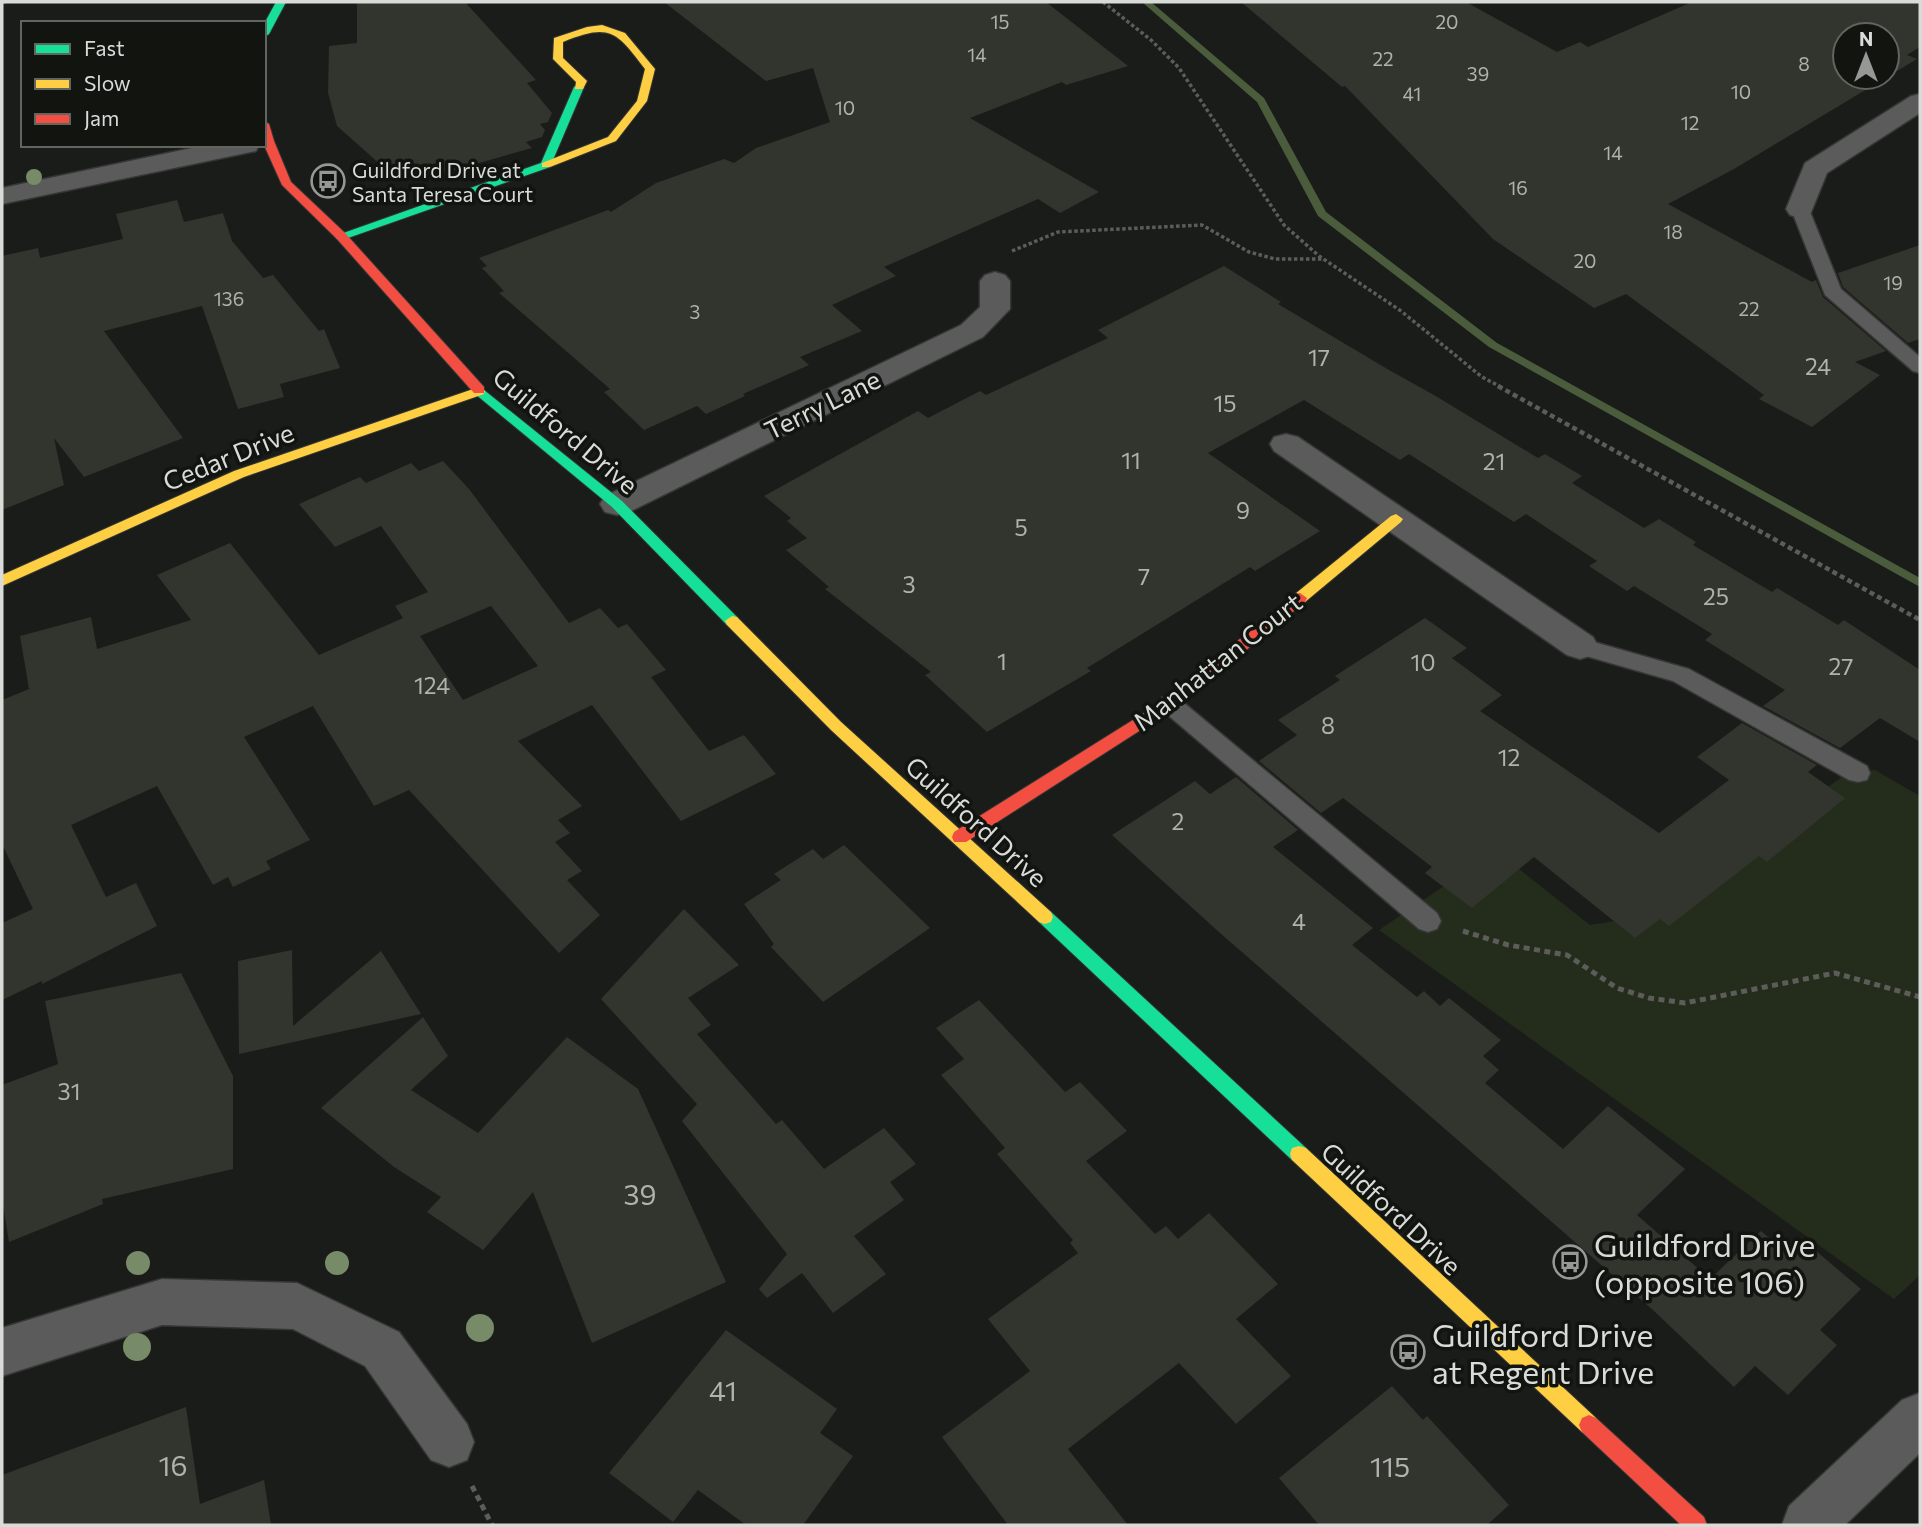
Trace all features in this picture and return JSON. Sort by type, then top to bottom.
[{"type":"street","points":[[266,30],[281,2]]},
{"type":"street","points":[[341,236],[546,165],[612,139],[642,101],[650,69],[623,34],[603,28],[579,30],[558,40],[558,59],[582,82],[546,165]]},
{"type":"street","points":[[1800,209],[1815,169],[1920,102]]},
{"type":"street","points":[[2,196],[221,147]]},
{"type":"street","name":"Guildford Drive","points":[[266,147],[286,183],[341,236],[479,391],[617,504],[836,726],[960,837],[1696,1525]]},
{"type":"street","name":"Terry Lane","points":[[617,504],[972,331],[995,309],[995,281]]},
{"type":"street","name":"Cedar Drive","points":[[2,580],[239,474],[479,391]]},
{"type":"street","points":[[1286,444],[1580,646]]},
{"type":"street","name":"Manhattan Court","points":[[960,837],[1170,704],[1396,519]]},
{"type":"street","points":[[2,1352],[162,1302],[297,1306],[382,1349],[449,1442]]},
{"type":"street","points":[[1808,1525],[1920,1418]]},
{"type":"lane","points":[[1800,209],[1832,291],[1920,367]]},
{"type":"lane","points":[[1580,646],[1681,675],[1858,773]]},
{"type":"lane","points":[[1170,704],[1429,921]]},
{"type":"path","points":[[1103,2],[1151,40],[1179,68],[1284,225],[1324,259],[1401,311],[1482,377],[1920,620]]},
{"type":"path","points":[[995,281],[1013,249],[1058,232],[1202,225],[1249,252],[1275,258],[1324,259]]},
{"type":"path","points":[[1429,921],[1508,945],[1567,955],[1617,988],[1649,998],[1685,1003],[1835,973],[1920,997]]},
{"type":"green space","points":[[1875,770],[1920,796],[1920,1275],[1894,1299],[1379,930],[1496,851],[1590,925],[1653,915],[1846,774]]},
{"type":"building","points":[[357,2],[465,2],[536,80],[527,83],[552,113],[548,122],[540,124],[545,130],[542,137],[526,142],[532,148],[429,177],[410,177],[399,181],[337,126],[328,93],[329,46],[357,43]]},
{"type":"building","points":[[664,2],[1046,2],[1128,66],[1066,85],[1062,82],[970,118],[1099,192],[1060,213],[1038,199],[884,267],[896,276],[832,305],[862,331],[800,357],[809,365],[743,394],[745,396],[706,414],[697,406],[644,430],[604,392],[610,389],[499,293],[504,291],[482,268],[487,266],[479,258],[608,210],[611,212],[656,183],[724,159],[734,163],[756,148],[830,122],[813,68],[766,81]]},
{"type":"building","points":[[1241,2],[1466,2],[1557,52],[1580,42],[1588,47],[1692,2],[1920,2],[1920,47],[1907,55],[1917,59],[1901,69],[1901,21],[1831,21],[1831,91],[1864,91],[1734,169],[1668,204],[1812,282],[1816,280],[1823,297],[1886,351],[1855,362],[1880,375],[1812,427],[1759,399],[1764,395],[1626,294],[1594,308],[1493,239],[1345,86],[1342,87]]},
{"type":"building","points":[[177,200],[184,222],[223,213],[232,241],[263,278],[273,275],[319,331],[324,329],[340,368],[280,384],[284,397],[238,409],[202,306],[104,331],[183,438],[84,477],[54,438],[64,485],[2,510],[2,256],[38,248],[40,258],[123,239],[116,214]]},
{"type":"building","points":[[1920,245],[1920,339],[1908,343],[1843,287],[1838,273]]},
{"type":"building","points":[[1224,266],[1281,302],[1278,304],[1538,458],[1545,454],[1582,476],[1572,483],[1644,528],[1659,519],[1696,542],[1693,545],[1772,592],[1777,588],[1838,625],[1844,620],[1920,670],[1920,742],[1880,718],[1840,748],[1763,706],[1785,690],[1705,640],[1712,634],[1634,586],[1627,591],[1589,566],[1597,561],[1526,514],[1514,522],[1409,454],[1400,460],[1304,400],[1208,453],[1320,531],[1255,571],[1250,567],[1087,668],[1091,671],[987,732],[925,675],[931,672],[825,589],[829,587],[786,550],[807,538],[787,521],[791,518],[764,496],[918,411],[928,418],[980,391],[986,395],[1108,338],[1098,330]]},
{"type":"building","points":[[443,461],[469,489],[569,623],[600,608],[618,628],[627,624],[666,670],[651,677],[709,751],[744,735],[776,774],[681,821],[592,705],[518,741],[582,806],[558,820],[570,833],[555,842],[582,871],[567,880],[600,915],[559,953],[409,790],[374,806],[313,706],[244,737],[310,840],[266,861],[271,869],[233,887],[228,877],[213,885],[157,786],[71,825],[106,897],[136,883],[157,926],[42,984],[42,981],[2,1000],[2,923],[33,909],[2,844],[2,700],[29,689],[20,636],[91,617],[97,649],[191,620],[157,575],[230,543],[319,655],[403,618],[395,606],[428,592],[381,526],[335,547],[299,504],[360,477],[366,483],[411,463],[419,471]],"holes":[[[491,606],[538,666],[463,700],[420,636]]]},
{"type":"building","points":[[1425,618],[1467,648],[1452,658],[1502,695],[1480,711],[1659,833],[1729,780],[1697,757],[1742,723],[1817,765],[1808,772],[1845,798],[1767,862],[1759,856],[1669,926],[1660,919],[1635,938],[1534,857],[1472,908],[1425,873],[1432,867],[1343,798],[1321,813],[1259,761],[1297,735],[1278,720],[1340,680],[1335,676]]},
{"type":"building","points":[[1236,777],[1298,830],[1273,847],[1373,928],[1352,945],[1417,997],[1424,991],[1440,1006],[1449,998],[1501,1040],[1483,1056],[1499,1070],[1485,1083],[1563,1149],[1608,1106],[1685,1169],[1637,1215],[1710,1279],[1761,1231],[1788,1254],[1803,1240],[1861,1289],[1820,1330],[1837,1345],[1788,1395],[1755,1366],[1734,1387],[1654,1311],[1220,933],[1112,835],[1195,781],[1210,794]]},
{"type":"building","points":[[844,845],[930,928],[823,1002],[771,947],[774,944],[744,904],[781,880],[774,874],[813,849],[823,859]]},
{"type":"building","points":[[684,909],[739,965],[688,998],[711,1025],[697,1034],[776,1124],[782,1120],[824,1169],[884,1128],[916,1164],[890,1182],[904,1200],[854,1236],[886,1274],[833,1313],[802,1273],[767,1298],[759,1289],[787,1254],[682,1121],[697,1104],[601,999]]},
{"type":"building","points":[[292,950],[293,1026],[381,951],[421,1014],[239,1054],[238,961]]},
{"type":"building","points":[[181,973],[233,1076],[233,1169],[102,1199],[103,1204],[9,1242],[2,1199],[2,1085],[58,1064],[45,1001]]},
{"type":"building","points":[[979,1000],[1065,1092],[1080,1082],[1127,1131],[1086,1161],[1155,1234],[1166,1226],[1178,1239],[1209,1213],[1278,1284],[1236,1319],[1291,1376],[1236,1424],[1179,1363],[1068,1449],[1128,1525],[1008,1525],[942,1437],[1030,1371],[988,1319],[1078,1253],[1070,1243],[1073,1240],[997,1154],[1005,1148],[941,1075],[964,1059],[936,1028]]},
{"type":"building","points":[[423,1017],[448,1056],[411,1090],[478,1133],[567,1037],[638,1089],[726,1282],[592,1343],[533,1192],[483,1250],[427,1212],[441,1197],[394,1167],[321,1108]]},
{"type":"building","points":[[726,1330],[837,1409],[820,1433],[853,1456],[803,1525],[746,1525],[698,1490],[673,1522],[609,1473]]},
{"type":"building","points":[[1392,1386],[1423,1420],[1427,1416],[1509,1505],[1487,1525],[1319,1525],[1279,1478]]},
{"type":"building","points":[[186,1407],[200,1504],[264,1480],[271,1525],[2,1525],[2,1475]]},
{"type":"waterway","points":[[1146,2],[1261,100],[1322,214],[1493,345],[1920,583]]},
{"type":"traffic: fast","points":[[266,30],[281,2]]},
{"type":"traffic: fast","points":[[341,236],[546,165],[579,87]]},
{"type":"traffic: fast","points":[[479,390],[617,504],[732,621]]},
{"type":"traffic: fast","points":[[1045,917],[1299,1154]]},
{"type":"traffic: slow","points":[[546,165],[612,139],[642,101],[650,69],[621,35],[612,30],[591,29],[558,40],[558,59],[582,81],[579,87]]},
{"type":"traffic: slow","points":[[2,581],[239,474],[479,391]]},
{"type":"traffic: slow","points":[[1300,598],[1396,519]]},
{"type":"traffic: slow","points":[[732,621],[836,726],[1045,917]]},
{"type":"traffic: slow","points":[[1299,1154],[1589,1425]]},
{"type":"traffic: jam","points":[[266,132],[286,183],[341,236],[479,390]]},
{"type":"traffic: jam","points":[[960,837],[1170,704],[1300,598]]},
{"type":"traffic: jam","points":[[1589,1425],[1696,1525]]},
{"type":"place","name":"Guildford Drive at Santa Teresa Court","points":[[328,181]]},
{"type":"place","name":"Guildford Drive (opposite 106)","points":[[1570,1262]]},
{"type":"place","name":"Guildford Drive at Regent Drive","points":[[1408,1352]]}]
